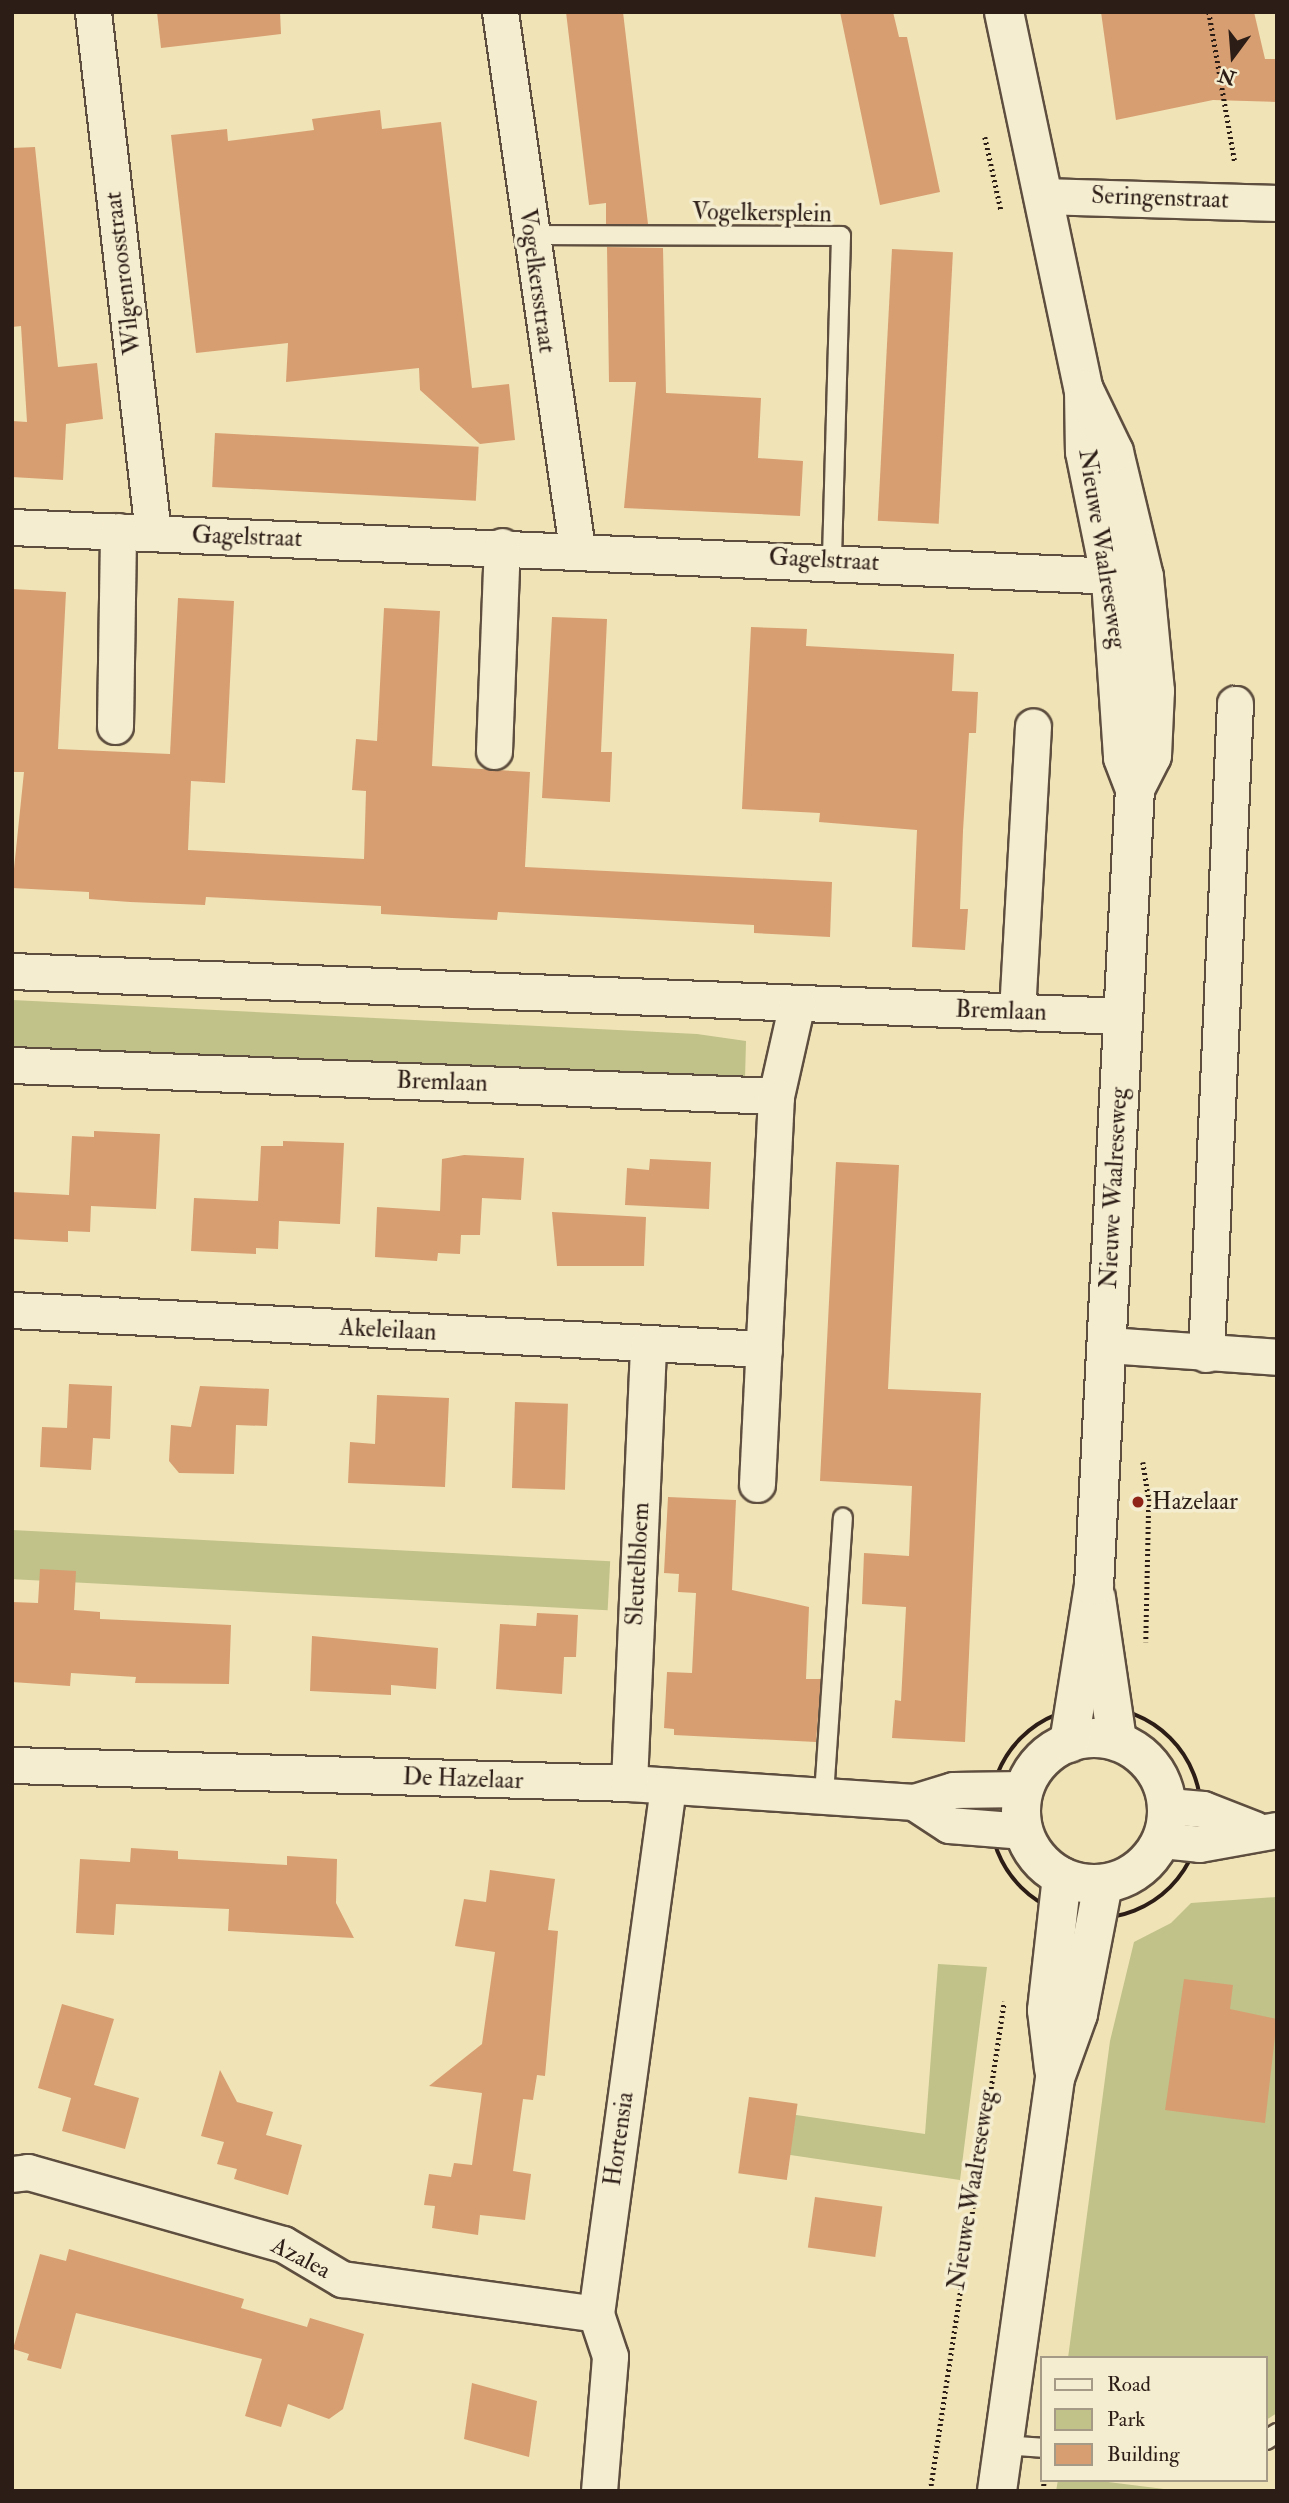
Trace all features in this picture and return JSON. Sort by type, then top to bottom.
[{"type":"street","name":"Wilgenroosstraat","points":[[93,12],[153,533]]},
{"type":"street","name":"Vogelkersstraat","points":[[500,12],[529,235],[577,549]]},
{"type":"street","name":"Nieuwe Waalreseweg","points":[[1003,12],[1084,390],[1114,452],[1128,578],[1155,691],[1152,756],[1135,789],[1094,1586],[1057,1730]]},
{"type":"street","name":"Seringenstraat","points":[[1042,197],[1277,203]]},
{"type":"street","name":"Gagelstraat","points":[[12,527],[832,559],[1128,578]]},
{"type":"street","points":[[115,726],[118,531]]},
{"type":"street","points":[[494,751],[502,546]]},
{"type":"street","points":[[1206,1354],[1235,704]]},
{"type":"street","points":[[1017,1012],[1033,726]]},
{"type":"street","name":"Bremlaan","points":[[12,971],[1122,1016]]},
{"type":"street","points":[[757,1484],[776,1096],[797,1003]]},
{"type":"street","name":"Bremlaan","points":[[12,1065],[776,1096]]},
{"type":"street","name":"Akeleilaan","points":[[12,1310],[764,1349]]},
{"type":"street","name":"Sleutelbloem","points":[[629,1783],[648,1344]]},
{"type":"street","points":[[1107,1345],[1277,1357]]},
{"type":"street","name":"Nieuwe Waalreseweg","points":[[1094,1586],[1128,1728]]},
{"type":"street","points":[[1165,1823],[1127,1877],[1103,1884],[1062,1877],[1041,1861],[1024,1831],[1011,1781],[1050,1753],[1057,1730],[1128,1728],[1152,1766],[1165,1823],[1199,1844],[1265,1830]]},
{"type":"street","name":"De Hazelaar","points":[[12,1765],[629,1783],[914,1802],[953,1790],[1011,1781]]},
{"type":"street","name":"Hortensia","points":[[599,2491],[610,2356],[596,2314],[668,1787]]},
{"type":"street","name":"De Hazelaar","points":[[914,1802],[949,1825],[1024,1831]]},
{"type":"street","points":[[1055,2078],[1047,2010],[1062,1877]]},
{"type":"street","points":[[997,2491],[1055,2078],[1078,2014],[1103,1884]]},
{"type":"street","name":"Azalea","points":[[12,2174],[28,2172],[283,2244],[342,2279],[596,2314]]},
{"type":"lane","name":"Vogelkersplein","points":[[529,235],[841,236],[832,559]]},
{"type":"lane","points":[[824,1795],[843,1518]]},
{"type":"lane","points":[[1003,2445],[1040,2448]]},
{"type":"path","points":[[1209,12],[1242,201]]},
{"type":"path","points":[[1128,1728],[1176,1742],[1199,1782]]},
{"type":"path","points":[[1011,1781],[1017,1741],[1057,1730]]},
{"type":"path","points":[[1126,1915],[1160,1898],[1187,1870]]},
{"type":"path","points":[[1020,1904],[1022,1890]]},
{"type":"path","name":"Nieuwe Waalreseweg","points":[[930,2491],[1006,1985]]},
{"type":"green space","points":[[12,1000],[697,1034],[746,1041],[745,1079],[12,1049]]},
{"type":"green space","points":[[12,1530],[610,1561],[608,1610],[12,1579]]},
{"type":"green space","points":[[1277,1897],[1277,2413],[1268,2419],[1268,2356],[1068,2356],[1110,2041],[1134,1942],[1171,1923],[1191,1903]]},
{"type":"green space","points":[[938,1964],[987,1967],[960,2180],[770,2152],[776,2112],[925,2134]]},
{"type":"green space","points":[[1058,2482],[1108,2482],[1180,2491],[1056,2491]]},
{"type":"building","points":[[157,12],[280,12],[281,34],[161,48]]},
{"type":"building","points":[[566,12],[623,12],[648,224],[606,224],[606,203],[589,205]]},
{"type":"building","points":[[840,12],[893,12],[899,37],[907,37],[940,192],[880,205]]},
{"type":"building","points":[[1101,12],[1254,12],[1265,59],[1277,59],[1277,102],[1213,100],[1116,120]]},
{"type":"building","points":[[380,110],[382,129],[441,122],[472,388],[509,384],[515,440],[480,444],[420,390],[419,368],[286,382],[288,343],[196,353],[171,135],[227,129],[228,141],[314,130],[312,119]]},
{"type":"building","points":[[35,147],[58,367],[97,363],[103,419],[66,424],[63,480],[12,477],[12,421],[27,422],[21,326],[12,327],[12,148]]},
{"type":"building","points":[[607,247],[663,248],[666,393],[761,398],[758,458],[803,461],[800,516],[624,508],[636,382],[609,382]]},
{"type":"building","points":[[892,249],[953,252],[939,524],[878,521]]},
{"type":"building","points":[[215,433],[479,447],[476,501],[212,487]]},
{"type":"building","points":[[12,589],[66,592],[58,749],[170,754],[178,598],[234,601],[225,783],[191,781],[188,850],[364,859],[366,791],[352,790],[356,739],[377,741],[384,608],[440,611],[432,766],[530,772],[525,867],[832,882],[830,937],[754,933],[754,925],[498,912],[497,920],[452,918],[381,914],[381,906],[206,897],[205,905],[130,902],[89,899],[89,892],[12,888],[24,772],[12,772]]},
{"type":"building","points":[[552,617],[607,619],[601,752],[612,752],[610,802],[542,798]]},
{"type":"building","points":[[751,627],[807,629],[806,646],[954,654],[952,691],[978,692],[976,733],[969,733],[963,831],[960,909],[968,909],[965,950],[912,947],[917,830],[819,822],[820,813],[742,809]]},
{"type":"building","points":[[94,1131],[160,1134],[156,1209],[91,1206],[90,1232],[68,1231],[68,1242],[12,1239],[12,1192],[69,1195],[72,1136],[94,1137]]},
{"type":"building","points":[[283,1141],[344,1143],[340,1224],[279,1221],[278,1249],[256,1248],[256,1254],[191,1251],[194,1198],[258,1201],[261,1146],[283,1146]]},
{"type":"building","points":[[464,1155],[524,1158],[521,1200],[482,1198],[480,1235],[461,1235],[460,1254],[438,1253],[437,1261],[375,1257],[377,1207],[440,1211],[442,1159]]},
{"type":"building","points":[[650,1159],[711,1162],[709,1209],[625,1205],[627,1168],[649,1170]]},
{"type":"building","points":[[836,1162],[899,1165],[888,1389],[981,1393],[965,1742],[892,1738],[895,1700],[901,1701],[906,1607],[862,1604],[864,1553],[909,1556],[912,1486],[820,1481]]},
{"type":"building","points":[[552,1212],[646,1217],[644,1266],[557,1266]]},
{"type":"building","points":[[69,1384],[112,1386],[110,1439],[93,1438],[91,1470],[40,1467],[42,1427],[67,1428]]},
{"type":"building","points":[[200,1386],[269,1389],[267,1426],[236,1425],[234,1474],[179,1473],[169,1461],[171,1425],[191,1427]]},
{"type":"building","points":[[377,1395],[449,1398],[445,1487],[348,1483],[350,1442],[375,1444]]},
{"type":"building","points":[[515,1402],[568,1404],[565,1490],[512,1488]]},
{"type":"building","points":[[668,1497],[736,1500],[732,1590],[809,1607],[806,1679],[821,1679],[816,1742],[674,1735],[674,1729],[664,1728],[667,1672],[692,1673],[696,1593],[678,1592],[679,1574],[664,1573]]},
{"type":"building","points":[[40,1569],[76,1571],[74,1610],[100,1612],[100,1619],[231,1625],[229,1684],[135,1683],[136,1677],[71,1673],[70,1686],[12,1682],[12,1602],[38,1603]]},
{"type":"building","points":[[537,1613],[578,1615],[576,1657],[564,1657],[562,1694],[496,1689],[500,1624],[536,1626]]},
{"type":"building","points":[[312,1636],[438,1648],[436,1689],[391,1685],[391,1695],[310,1691]]},
{"type":"building","points":[[131,1848],[178,1851],[178,1859],[287,1865],[287,1856],[337,1859],[336,1903],[354,1938],[228,1931],[229,1909],[116,1904],[114,1935],[76,1933],[80,1859],[130,1862]]},
{"type":"building","points":[[490,1870],[555,1879],[548,1930],[558,1931],[545,2076],[537,2075],[533,2100],[523,2099],[513,2171],[531,2174],[525,2220],[480,2215],[478,2235],[432,2228],[435,2206],[424,2205],[429,2174],[451,2177],[454,2163],[472,2165],[482,2093],[429,2086],[482,2044],[495,1952],[455,1946],[464,1899],[486,1902]]},
{"type":"building","points":[[1184,1979],[1233,1985],[1230,2009],[1277,2019],[1265,2123],[1165,2110]]},
{"type":"building","points":[[62,2004],[114,2019],[94,2085],[139,2098],[125,2149],[62,2131],[71,2098],[38,2088]]},
{"type":"building","points":[[220,2070],[237,2102],[273,2112],[266,2135],[302,2145],[288,2195],[234,2179],[237,2169],[217,2164],[224,2142],[201,2136]]},
{"type":"building","points":[[749,2097],[798,2104],[787,2180],[738,2173]]},
{"type":"building","points":[[815,2197],[882,2206],[875,2257],[808,2248]]},
{"type":"building","points":[[69,2249],[244,2299],[241,2308],[307,2327],[310,2318],[364,2334],[343,2409],[329,2419],[288,2404],[281,2427],[245,2416],[262,2359],[76,2313],[61,2369],[27,2360],[29,2354],[13,2349],[40,2254],[66,2261]]},
{"type":"building","points":[[472,2383],[537,2401],[529,2457],[464,2439]]},
{"type":"place","name":"Hazelaar","points":[[1138,1502]]}]
